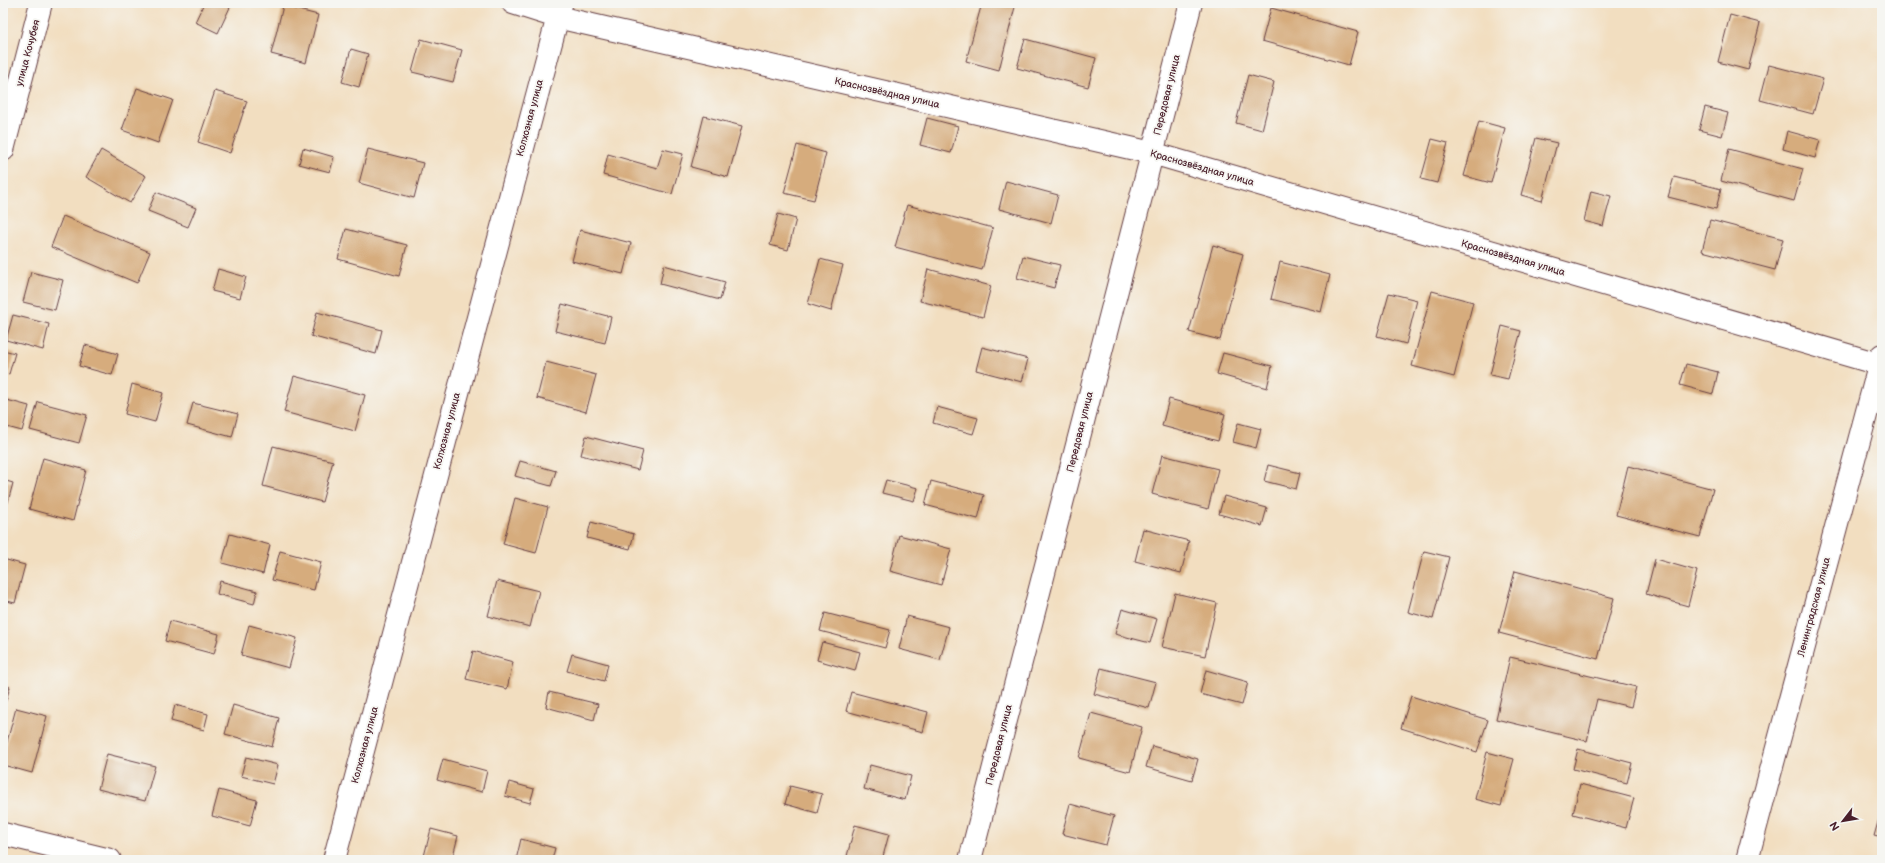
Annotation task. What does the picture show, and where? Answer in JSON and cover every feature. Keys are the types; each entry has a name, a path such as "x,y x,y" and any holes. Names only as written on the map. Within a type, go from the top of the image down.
{"street":[{"name":"улица Кочубея","path":"3,150 41,3"},
{"name":"Краснозвёздная улица","path":"513,3 559,10 1152,153 1881,361"},
{"name":"Передовая улица","path":"970,860 1191,3"},
{"name":"Колхозная улица","path":"334,860 559,10"},
{"name":"Ленинградская улица","path":"1747,860 1881,361"},
{"path":"3,834 110,860"}],"building":[{"path":"204,3 232,3 218,33 195,22"},
{"path":"982,3 1016,3 999,70 966,61"},
{"path":"283,6 318,15 306,63 271,54"},
{"path":"1271,8 1358,32 1349,65 1262,41"},
{"path":"1730,15 1760,23 1748,70 1718,62"},
{"path":"421,39 462,50 453,82 412,72"},
{"path":"1025,39 1096,58 1088,87 1017,68"},
{"path":"351,49 368,54 359,87 342,82"},
{"path":"1769,65 1823,79 1813,114 1760,100"},
{"path":"1248,75 1274,82 1262,130 1236,123"},
{"path":"137,88 173,100 158,143 122,130"},
{"path":"215,91 247,101 230,153 198,142"},
{"path":"1705,107 1728,113 1722,136 1699,130"},
{"path":"704,116 742,126 728,177 691,167"},
{"path":"927,118 958,126 951,153 920,145"},
{"path":"1479,121 1505,128 1491,183 1464,176"},
{"path":"1787,131 1820,140 1815,158 1783,149"},
{"path":"1536,138 1557,143 1542,201 1521,195"},
{"path":"1432,139 1448,143 1437,183 1421,179"},
{"path":"797,145 826,153 814,200 784,193"},
{"path":"303,148 334,157 330,172 299,164"},
{"path":"368,149 423,163 414,198 359,183"},
{"path":"663,149 683,154 672,194 603,175 608,154 657,168"},
{"path":"1729,149 1803,169 1794,201 1721,181"},
{"path":"101,150 146,176 130,203 86,177"},
{"path":"1674,177 1721,189 1716,209 1668,197"},
{"path":"1006,181 1058,195 1051,223 999,209"},
{"path":"1591,191 1611,196 1603,226 1584,221"},
{"path":"156,192 196,208 188,227 148,211"},
{"path":"907,205 993,228 982,270 895,247"},
{"path":"778,214 796,219 788,250 770,245"},
{"path":"63,216 150,252 137,283 51,247"},
{"path":"1710,220 1783,239 1775,270 1702,251"},
{"path":"346,229 407,245 399,276 338,259"},
{"path":"580,230 631,243 623,274 572,261"},
{"path":"1213,245 1243,254 1220,340 1189,332"},
{"path":"1023,256 1060,265 1054,288 1017,278"},
{"path":"820,259 843,265 831,311 808,304"},
{"path":"1280,262 1330,275 1321,312 1271,299"},
{"path":"664,265 725,282 720,300 660,284"},
{"path":"218,269 246,277 240,298 212,291"},
{"path":"928,269 991,286 983,317 920,301"},
{"path":"31,272 63,280 55,310 23,302"},
{"path":"1432,291 1473,302 1454,377 1412,366"},
{"path":"1389,293 1417,300 1406,344 1377,336"},
{"path":"562,304 611,317 605,343 555,331"},
{"path":"317,312 382,330 376,354 311,336"},
{"path":"13,315 49,324 43,350 6,340"},
{"path":"1502,326 1521,331 1508,379 1490,375"},
{"path":"85,345 118,354 112,375 79,366"},
{"path":"982,347 1028,359 1022,382 976,370"},
{"path":"3,350 15,353 9,374 3,372"},
{"path":"1223,353 1272,366 1267,388 1217,374"},
{"path":"546,362 596,375 586,412 537,398"},
{"path":"1686,364 1718,372 1713,394 1680,385"},
{"path":"294,376 365,395 355,431 284,412"},
{"path":"132,384 163,393 155,422 125,414"},
{"path":"3,399 29,406 22,431 3,426"},
{"path":"1169,399 1225,414 1218,441 1162,426"},
{"path":"38,402 87,415 79,443 30,430"},
{"path":"193,403 238,414 232,437 187,425"},
{"path":"937,407 978,418 973,434 933,423"},
{"path":"1238,423 1261,429 1256,448 1233,442"},
{"path":"586,436 643,451 638,470 581,455"},
{"path":"273,446 333,461 322,502 263,486"},
{"path":"1162,455 1218,469 1208,509 1152,494"},
{"path":"43,458 86,470 73,521 29,509"},
{"path":"520,461 556,471 551,486 515,476"},
{"path":"1268,465 1300,473 1296,489 1264,481"},
{"path":"1628,466 1713,489 1700,537 1616,515"},
{"path":"3,480 13,483 6,509 3,508"},
{"path":"886,480 918,488 914,501 882,493"},
{"path":"931,481 984,495 978,519 925,505"},
{"path":"1224,496 1267,508 1262,526 1219,514"},
{"path":"515,498 548,507 536,553 503,544"},
{"path":"591,522 634,534 630,549 587,538"},
{"path":"1143,529 1189,541 1181,573 1135,561"},
{"path":"230,534 270,545 263,574 222,563"},
{"path":"899,535 951,549 941,585 890,571"},
{"path":"280,551 321,562 314,590 272,580"},
{"path":"1424,551 1449,557 1433,619 1408,612"},
{"path":"3,559 25,565 15,603 3,600"},
{"path":"1655,559 1697,571 1688,606 1646,594"},
{"path":"1515,571 1614,598 1598,659 1499,633"},
{"path":"220,581 257,591 254,604 217,594"},
{"path":"497,581 539,591 530,627 488,616"},
{"path":"1175,593 1217,603 1205,656 1162,647"},
{"path":"1122,609 1157,619 1150,643 1115,634"},
{"path":"825,613 890,630 885,648 820,631"},
{"path":"907,616 949,627 940,660 899,649"},
{"path":"170,621 219,634 214,654 165,641"},
{"path":"249,625 297,638 289,668 241,655"},
{"path":"822,642 860,652 855,671 817,660"},
{"path":"473,651 513,662 507,689 466,679"},
{"path":"572,654 608,664 604,681 567,671"},
{"path":"1510,657 1636,687 1631,707 1597,699 1587,741 1496,719"},
{"path":"1101,668 1156,682 1149,708 1094,694"},
{"path":"1206,670 1248,682 1242,705 1200,694"},
{"path":"3,685 10,687 3,710"},
{"path":"549,692 598,704 594,720 546,707"},
{"path":"851,692 928,712 923,732 846,711"},
{"path":"1411,696 1488,720 1477,752 1401,728"},
{"path":"175,705 208,714 204,730 171,721"},
{"path":"233,705 279,718 272,747 225,734"},
{"path":"16,708 47,716 32,773 3,765 3,757"},
{"path":"1091,713 1142,727 1130,772 1079,758"},
{"path":"1152,746 1198,759 1192,780 1146,767"},
{"path":"1578,749 1632,763 1627,783 1573,769"},
{"path":"1487,752 1514,759 1501,806 1475,799"},
{"path":"107,754 155,766 145,801 98,789"},
{"path":"246,757 278,765 273,784 241,776"},
{"path":"443,759 487,771 482,792 437,780"},
{"path":"870,765 911,776 905,800 864,789"},
{"path":"509,782 534,789 530,803 505,796"},
{"path":"1580,784 1634,798 1626,828 1573,814"},
{"path":"790,786 822,794 817,813 785,804"},
{"path":"219,790 257,800 250,826 212,816"},
{"path":"1070,804 1114,816 1106,845 1062,834"},
{"path":"1882,808 1882,838 1874,836"},
{"path":"855,825 889,834 882,860 846,860"},
{"path":"431,829 458,836 452,860 423,860"},
{"path":"521,839 555,848 552,860 516,860"}]}
